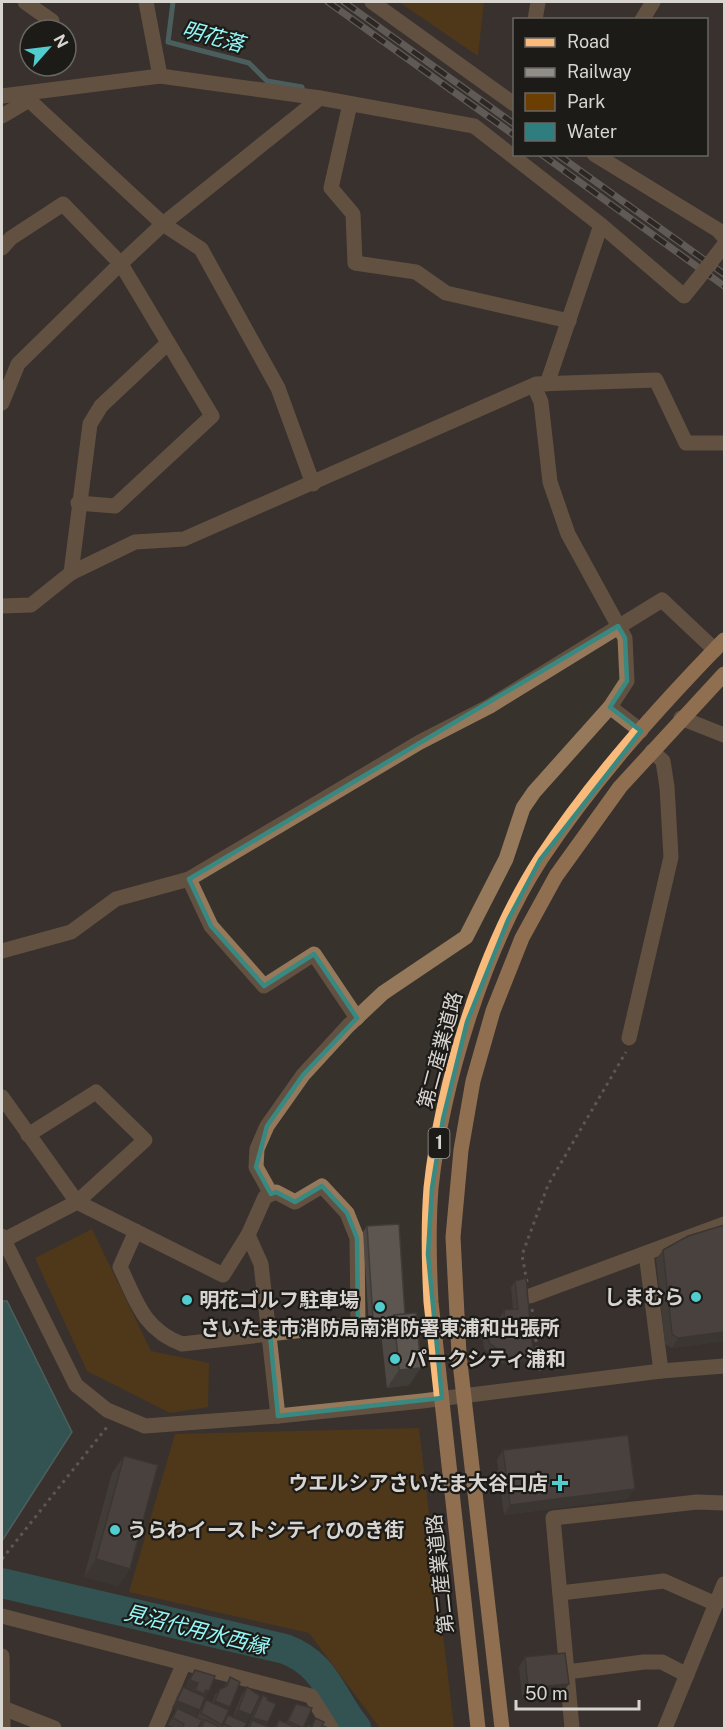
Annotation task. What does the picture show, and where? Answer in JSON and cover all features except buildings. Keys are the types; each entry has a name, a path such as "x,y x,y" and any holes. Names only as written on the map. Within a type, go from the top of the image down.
{"main road":[{"name":"第二産業道路","path":"478,1728 430,1290 428,1254 432,1188 443,1119 467,1022 489,962 540,860 604,774 641,730 720,645"},
{"name":"第二産業道路","path":"502,1728 459,1354 453,1237 461,1150 472,1081 493,1011 522,938 556,876 590,826 652,751 724,674"}],"street":[{"path":"25,2 48,18"},
{"path":"146,2 160,76"},
{"path":"372,2 513,103"},
{"path":"536,18 538,2"},
{"path":"643,18 653,2"},
{"path":"2,96 31,97 160,76 318,98 474,126 601,225 684,296 724,245"},
{"path":"2,116 31,97"},
{"path":"31,97 163,224 201,249 278,388 313,484"},
{"path":"2,404 18,364 120,264 163,224 318,98"},
{"path":"350,104 331,188 353,214 355,263 416,272 446,293 569,321"},
{"path":"609,159 718,230 724,237"},
{"path":"2,248 11,238 63,204 120,264 212,416 115,506 78,503"},
{"path":"271,1194 256,1167 257,1149 267,1126 303,1076 383,993 466,937 506,859 523,808 534,792 610,707 627,681 625,638 568,534 550,482 540,385 569,321 601,225"},
{"path":"71,573 78,503 90,424 100,406 168,343"},
{"path":"2,606 31,604 71,573 135,542 184,539 540,385 656,380 686,443 724,443"},
{"path":"2,951 71,932 116,899 189,879 420,742 490,706 662,600 720,645"},
{"path":"610,707 641,730"},
{"path":"681,718 724,735"},
{"path":"629,1038 672,857 663,761 652,751"},
{"path":"189,879 211,926 264,986 314,954 357,1018"},
{"path":"28,1135 96,1092 145,1140 77,1202 3,1238 76,1385 107,1410 145,1426 278,1416 661,1371 724,1366"},
{"path":"2,1097 77,1202 136,1231 223,1275 248,1235 265,1197 276,1192 295,1202 322,1186 347,1213 357,1238 358,1324 182,1344 162,1336 143,1314 120,1267 136,1231"},
{"path":"530,1296 724,1224"},
{"path":"248,1235 261,1264 278,1416"},
{"path":"646,1252 661,1371"},
{"path":"572,1728 553,1518 697,1502 724,1503"},
{"path":"560,1593 664,1581 716,1604"},
{"path":"665,1728 724,1584"},
{"path":"2,1616 183,1665 311,1696 331,1728"},
{"path":"2,1656 3,1728"},
{"path":"567,1672 644,1662 662,1662 687,1675"},
{"path":"156,1728 183,1665"},
{"path":"3,1708 54,1728"}],"path":[{"path":"542,1386 530,1296 522,1256 548,1185 625,1054 629,1038"},
{"path":"2,1559 117,1414"}],"highlighted area":[{"path":"618,626 625,638 627,681 610,707 641,731 540,860 508,920 467,1022 443,1119 432,1188 428,1254 442,1398 278,1416 270,1335 358,1324 357,1238 347,1213 322,1186 295,1202 276,1192 271,1194 256,1167 267,1126 303,1075 357,1018 314,954 264,986 211,926 189,879"}],"green space":[{"path":"399,2 484,2 478,56"},
{"path":"92,1229 151,1351 209,1363 208,1407 170,1413 87,1371 35,1258"},
{"path":"419,1428 454,1728 380,1728 309,1633 129,1592 175,1434"}],"water":[{"path":"2,1301 7,1301 72,1432 2,1541"}],"waterway":[{"name":"明花落","path":"173,2 168,42 249,63 267,81 302,87 303,94"},
{"name":"見沼代用水西縁","path":"2,1583 285,1649 299,1656 319,1673 356,1728"}],"railway":[{"path":"328,2 513,134"},
{"path":"344,2 513,123"},
{"path":"544,156 724,286"},
{"path":"560,156 724,274"}],"place":[{"name":"しまむら","path":"696,1297"},
{"name":"明花ゴルフ駐車場","path":"187,1300"},
{"name":"さいたま市消防局南消防署東浦和出張所","path":"380,1307"},
{"name":"パークシティ浦和","path":"395,1359"},
{"name":"ウエルシアさいたま大谷口店","path":"560,1483"},
{"name":"うらわイーストシティひのき街","path":"115,1530"}]}
